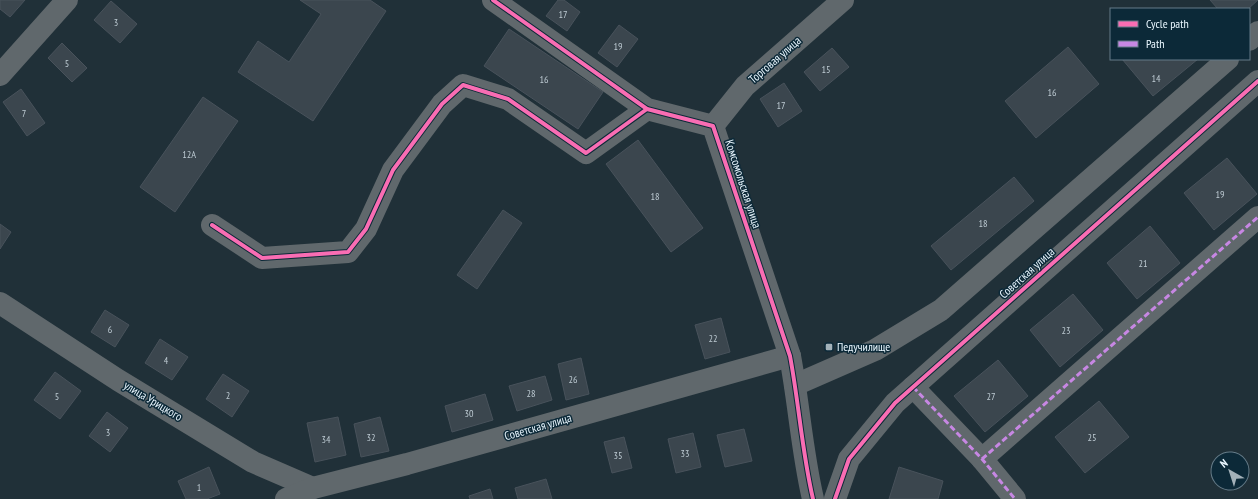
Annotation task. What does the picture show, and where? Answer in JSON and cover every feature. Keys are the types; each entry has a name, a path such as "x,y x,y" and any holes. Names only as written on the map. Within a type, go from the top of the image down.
{"street":[{"path":"4,63 67,0"},
{"path":"493,0 647,109 713,126"},
{"name":"Торговая улица","path":"713,126 745,86 843,0"},
{"path":"1250,39 1258,32"},
{"path":"795,385 875,350 941,310 1227,60"},
{"name":"Советская улица","path":"835,499 850,459 895,403 1258,81"},
{"path":"212,225 262,258 348,252 366,229 394,170 442,104 463,85 508,100 586,153 647,109"},
{"name":"Комсомольская улица","path":"713,126 790,356 806,470 813,499"},
{"path":"982,459 1258,217"},
{"name":"улица Урицкого","path":"0,303 118,380 253,462 313,488"},
{"name":"Советская улица","path":"286,499 313,488 414,462 790,356"},
{"path":"913,387 982,459 1015,499"}],"building":[{"path":"0,0 25,0 10,17 0,9"},
{"path":"300,0 370,0 386,11 313,121 238,72 258,41 289,62 321,14"},
{"path":"558,0 564,0 580,12 567,31 546,16"},
{"path":"1210,0 1258,0 1249,8 1217,8"},
{"path":"111,1 137,24 120,43 94,20"},
{"path":"619,25 638,39 617,67 598,53"},
{"path":"509,29 603,92 578,129 484,66"},
{"path":"62,43 87,68 72,82 48,58"},
{"path":"1068,47 1099,84 1036,138 1005,101"},
{"path":"832,48 849,67 820,91 804,72"},
{"path":"1123,60 1197,60 1153,96"},
{"path":"784,83 802,111 778,127 760,99"},
{"path":"21,89 45,123 27,136 3,102"},
{"path":"203,97 238,121 175,212 140,187"},
{"path":"638,140 703,228 671,252 606,164"},
{"path":"1227,158 1257,194 1214,230 1184,193"},
{"path":"1014,177 1034,201 951,270 931,246"},
{"path":"503,210 522,223 477,289 457,275"},
{"path":"0,224 11,232 0,249"},
{"path":"1150,226 1180,263 1137,299 1107,263"},
{"path":"1073,294 1103,330 1060,367 1030,330"},
{"path":"105,310 129,325 115,347 91,332"},
{"path":"721,318 730,352 705,359 695,325"},
{"path":"160,339 188,357 172,380 145,363"},
{"path":"581,358 589,394 566,400 558,364"},
{"path":"998,360 1028,396 985,432 954,396"},
{"path":"55,372 81,391 60,419 34,400"},
{"path":"223,374 249,391 232,417 206,399"},
{"path":"545,376 552,400 517,411 509,386"},
{"path":"485,394 493,420 452,432 445,406"},
{"path":"1099,401 1129,437 1085,473 1055,437"},
{"path":"107,412 128,428 110,452 89,436"},
{"path":"338,417 346,455 315,462 307,423"},
{"path":"380,417 389,451 361,457 354,424"},
{"path":"744,429 752,461 725,467 717,435"},
{"path":"693,433 701,467 676,473 668,439"},
{"path":"624,437 632,468 612,473 604,442"},
{"path":"209,467 220,494 207,499 186,499 178,481"},
{"path":"899,467 943,481 938,499 889,499"},
{"path":"546,479 552,499 518,499 515,488"},
{"path":"490,489 493,499 470,499 469,496"}],"marked path":[{"path":"982,459 1258,217"},
{"path":"913,387 982,459 1015,499"}],"cycle path":[{"path":"493,0 647,109 713,126 790,356 806,464 813,499"},
{"path":"835,499 849,459 895,403 1258,81"},
{"path":"212,225 262,258 348,252 366,229 393,170 442,104 463,85 508,99 586,153 647,109"}],"place":[{"name":"Педучилище","path":"829,347"}]}
